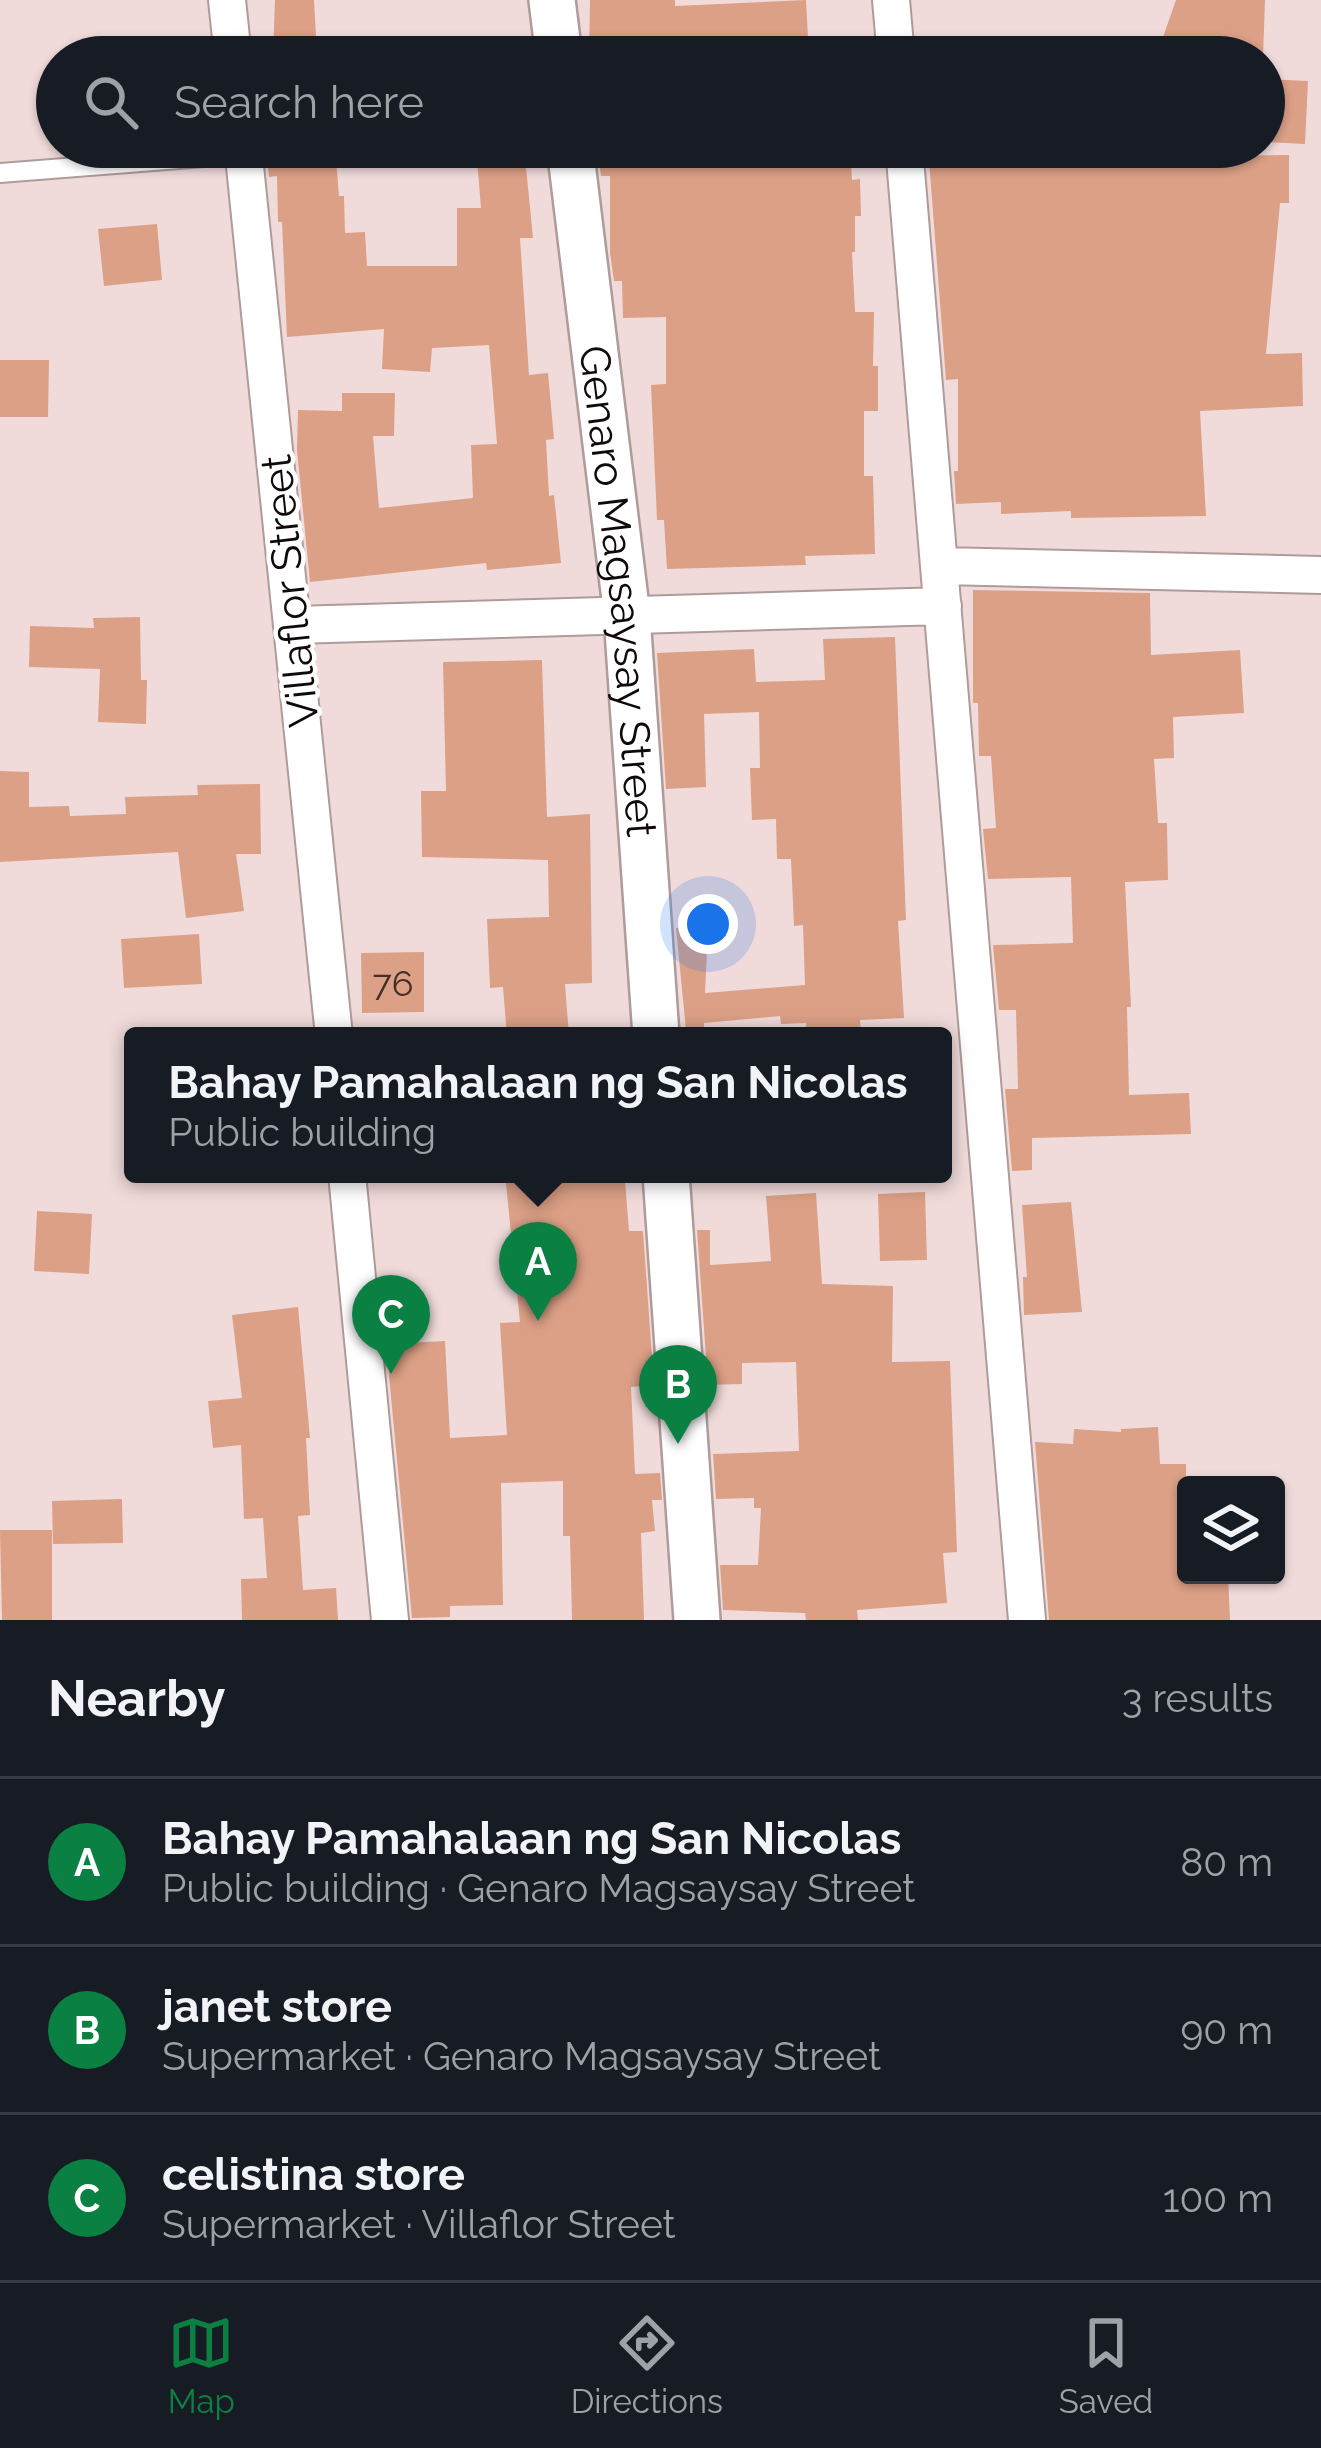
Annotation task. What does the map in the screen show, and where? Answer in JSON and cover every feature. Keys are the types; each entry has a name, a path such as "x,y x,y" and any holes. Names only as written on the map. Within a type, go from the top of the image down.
{"street":[{"path":"227,0 231,36"},
{"path":"552,0 556,36"},
{"path":"891,0 894,36"},
{"name":"Villaflor Street","path":"245,168 333,1027"},
{"name":"Genaro Magsaysay Street","path":"573,168 627,616 655,1027"},
{"path":"906,168 1027,1620"},
{"path":"942,566 1321,575"},
{"path":"294,625 943,606"},
{"path":"348,1183 391,1620"},
{"path":"667,1183 697,1620"}],"lane":[{"path":"0,172 44,168"}],"building":[{"path":"275,0 314,0 316,36 274,36"},
{"path":"590,0 675,0 675,6 806,0 808,36 589,36"},
{"path":"1176,0 1265,0 1264,36 1163,36"},
{"path":"1285,80 1308,81 1305,144 1285,143"},
{"path":"1285,155 1289,155 1289,203 1280,203 1266,354 1302,353 1303,406 1200,411 1206,516 1071,518 1071,511 1001,514 1001,502 956,504 958,379 946,380 930,168 1285,168"},
{"path":"268,168 337,168 339,196 344,196 345,233 365,232 367,266 457,266 457,208 481,208 478,168 526,168 533,238 520,238 529,375 548,373 554,439 546,440 549,496 554,495 561,563 487,570 486,563 310,582 297,450 298,410 342,411 342,393 395,393 394,436 373,436 379,508 473,498 471,445 497,444 489,345 432,348 430,372 382,369 384,329 287,337 277,176 269,177"},
{"path":"600,168 851,168 852,180 860,179 861,216 855,216 852,252 855,312 874,312 878,411 864,411 864,476 873,476 875,554 805,556 806,565 667,569 664,520 657,520 651,385 666,384 666,317 623,318 622,281 614,281 610,253 610,176 601,176"},
{"path":"157,224 162,280 104,286 98,229"},
{"path":"0,360 49,360 48,417 0,417"},
{"path":"973,590 1150,593 1151,655 1240,650 1244,713 1173,717 1174,758 1154,759 1158,823 1167,823 1168,880 1125,882 1131,1007 1127,1007 1129,1095 1189,1093 1191,1134 1032,1138 1032,1170 1012,1171 1005,1089 1018,1089 1016,1010 999,1010 993,945 1073,943 1071,877 988,879 983,829 996,828 991,756 979,756 978,703 973,703"},
{"path":"140,617 146,724 98,722 100,669 29,667 30,626 94,628 93,618"},
{"path":"895,637 906,920 898,921 904,1018 860,1020 860,1027 781,1024 780,1016 686,1027 676,928 708,930 705,993 805,985 803,925 794,926 791,859 777,859 776,819 752,820 750,768 760,768 759,712 704,714 706,787 666,789 657,653 754,649 756,682 825,680 823,639"},
{"path":"542,660 547,817 590,814 592,983 565,984 568,1027 506,1027 503,987 490,988 487,919 549,917 548,860 422,857 421,791 446,791 443,662"},
{"path":"0,771 29,772 29,807 69,806 70,816 126,814 125,797 198,795 197,785 260,784 261,854 236,854 244,911 186,918 178,852 0,862"},
{"path":"199,934 202,984 124,988 121,939"},
{"path":"424,952 424,1012 362,1013 361,953"},
{"path":"506,1183 625,1183 629,1231 643,1231 654,1385 631,1387 635,1474 660,1473 662,1500 652,1500 655,1531 641,1533 644,1620 572,1620 563,1481 501,1483 503,1605 450,1606 450,1617 412,1618 386,1344 445,1341 450,1438 507,1435 500,1323 520,1322"},
{"path":"925,1192 927,1260 880,1261 878,1194"},
{"path":"816,1193 822,1284 893,1286 892,1362 950,1361 957,1552 943,1553 947,1603 857,1610 858,1620 806,1620 805,1613 723,1610 720,1565 758,1565 761,1508 754,1508 754,1498 716,1499 713,1454 799,1451 796,1362 742,1363 742,1384 708,1385 697,1230 710,1230 710,1265 771,1261 766,1196"},
{"path":"1071,1202 1082,1312 1024,1315 1023,1277 1027,1277 1022,1205"},
{"path":"37,1211 92,1214 89,1274 34,1271"},
{"path":"298,1307 310,1438 306,1438 310,1515 298,1516 303,1590 336,1588 338,1620 242,1620 241,1579 267,1578 263,1518 244,1519 241,1445 213,1448 208,1401 242,1398 232,1315"},
{"path":"1158,1427 1160,1464 1186,1464 1186,1476 1177,1476 1177,1584 1228,1584 1230,1620 1049,1620 1035,1442 1073,1444 1074,1429"},
{"path":"122,1499 123,1543 53,1544 52,1501"},
{"path":"0,1530 52,1530 52,1620 2,1620"}],"place":[{"name":"Bahay Pamahalaan ng San Nicolas","path":"538,1321"},
{"name":"celistina store","path":"391,1374"},
{"name":"janet store","path":"678,1444"}]}
